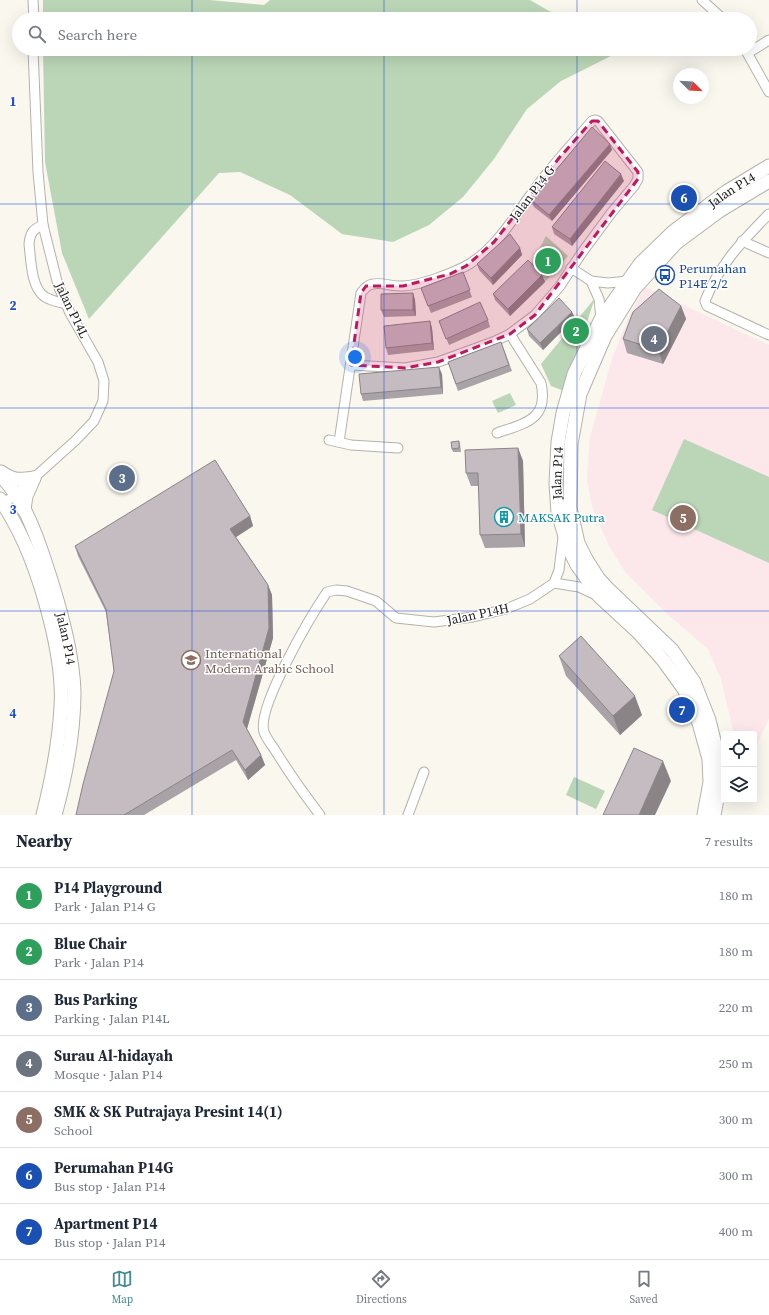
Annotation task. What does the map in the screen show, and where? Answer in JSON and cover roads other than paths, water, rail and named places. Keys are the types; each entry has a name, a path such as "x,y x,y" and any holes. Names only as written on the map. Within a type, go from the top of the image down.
{"main road":[{"name":"Jalan P14","path":"704,815 710,782 709,759 699,723 684,689 663,660 639,633 599,596 577,565 563,533 558,513 556,484 558,442 563,413 574,374 601,319 640,264 673,232 726,192 769,166"},
{"name":"Jalan P14","path":"714,815 720,783 718,757 709,720 694,682 672,650 598,578 578,543 570,508 571,444 580,394 605,336 635,288 676,243 719,211 769,181"},
{"path":"0,470 9,477 19,480 34,478"},
{"name":"Jalan P14","path":"0,474 16,494 42,552 60,611 69,649 74,692 71,734 66,774 55,815"},
{"path":"24,510 26,496 34,478"},
{"name":"Jalan P14","path":"2,501 16,524 31,556 42,585 56,644 60,676 61,705 58,744 43,815"}],"street":[{"path":"34,0 34,12"},
{"path":"702,0 715,12"},
{"path":"757,46 769,40"},
{"name":"Jalan P14L","path":"2,501 16,494 76,440 94,421 103,401 104,381 98,362 66,304 58,285 43,225 38,172 34,56"},
{"path":"750,56 769,92"},
{"name":"Jalan P14 G","path":"339,442 362,293 366,286 373,284 403,286 450,274 466,266 494,242 511,223 530,195 559,158 592,121 598,121 638,172 638,179 634,186 607,218 560,286 535,316 510,334 493,342 438,362 405,368 351,366"},
{"path":"769,214 742,241 722,268 705,301 707,306 769,335"},
{"path":"43,225 35,228 29,237 35,286 45,297 66,304"},
{"path":"742,241 769,253"},
{"path":"571,268 591,281 608,283 628,281"},
{"path":"591,281 599,299 601,319"},
{"path":"497,433 532,420 541,406 541,383 510,334"},
{"path":"329,440 351,445 398,448"},
{"path":"563,533 559,570 554,583 579,587 599,596"},
{"name":"Jalan P14H","path":"320,815 287,771 264,732 263,722 264,714 278,678 312,614 327,592 336,590 347,591 376,601 396,618 434,622 473,617 506,610 530,599 554,583"},
{"path":"408,815 424,772"}],"place":[{"name":"Perumahan P14G","path":"684,198"},
{"name":"P14 Playground","path":"548,261"},
{"name":"Perumahan P14E 2/2","path":"665,275"},
{"name":"Blue Chair","path":"576,331"},
{"name":"Surau Al-hidayah","path":"654,339"},
{"name":"Bus Parking","path":"122,478"},
{"name":"MAKSAK Putra","path":"504,517"},
{"name":"SMK & SK Putrajaya Presint 14(1)","path":"683,518"},
{"name":"International Modern Arabic School","path":"191,660"},
{"name":"Apartment P14","path":"682,710"}]}
